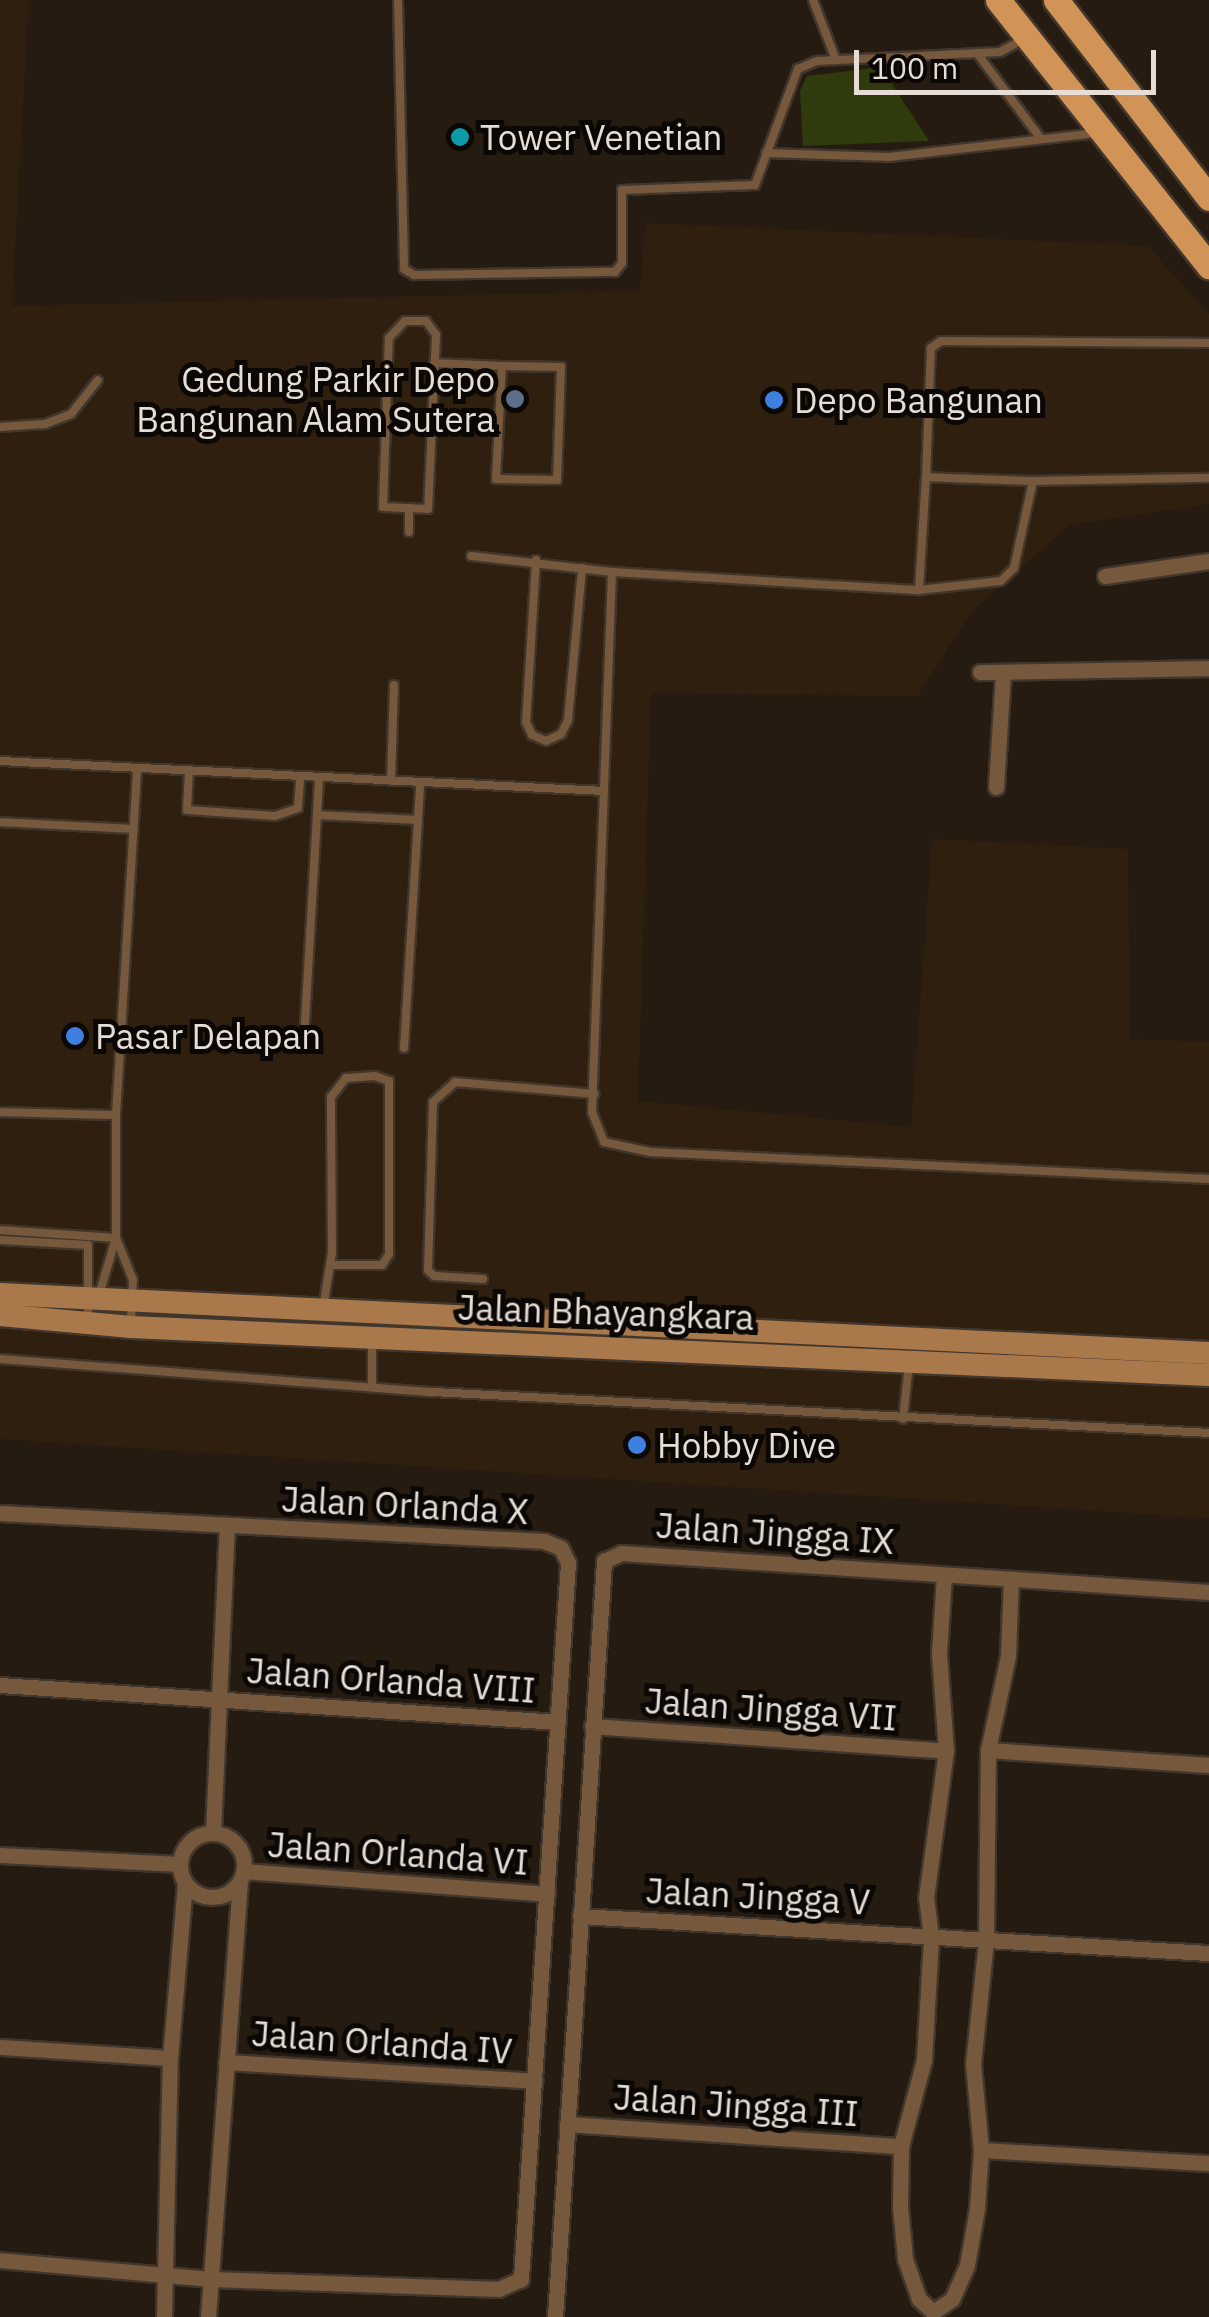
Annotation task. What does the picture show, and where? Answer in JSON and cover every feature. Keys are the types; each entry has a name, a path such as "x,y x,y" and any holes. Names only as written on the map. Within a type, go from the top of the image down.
{"main road":[{"path":"998,0 1209,266"},
{"path":"1056,0 1209,198"},
{"name":"Jalan Bhayangkara","path":"0,1294 94,1312 131,1327 1209,1375"},
{"name":"Jalan Bhayangkara","path":"0,1315 94,1312 133,1302 1209,1354"}],"street":[{"path":"1105,576 1209,560"},
{"path":"980,672 1209,668"},
{"path":"996,787 1003,672"},
{"name":"Jalan Orlanda X","path":"0,1514 544,1541 560,1548 568,1564 558,1722"},
{"path":"213,1832 228,1527"},
{"name":"Jalan Jingga IX","path":"592,1726 604,1561 620,1553 1209,1592"},
{"path":"944,1574 939,1653 946,1751 930,1847 931,1936 924,2060 901,2146 905,2259 919,2299 933,2314 952,2299 967,2265 981,2150 973,2064 986,1940 988,1750 1008,1656 1011,1579"},
{"name":"Jalan Orlanda VIII","path":"0,1685 558,1722"},
{"path":"0,2260 211,2279 507,2288 522,2280 558,1722"},
{"path":"555,2317 592,1726"},
{"name":"Jalan Jingga VII","path":"592,1726 946,1751"},
{"path":"988,1750 1209,1765"},
{"path":"164,2317 170,2058 186,1884 180,1864 194,1838 213,1832 234,1840 242,1876 208,2317"},
{"path":"0,1854 180,1864"},
{"path":"186,1884 212,1897 242,1876"},
{"name":"Jalan Orlanda VI","path":"242,1876 547,1894"},
{"name":"Jalan Jingga V","path":"580,1916 1209,1953"},
{"path":"0,2047 170,2058"},
{"name":"Jalan Orlanda IV","path":"226,2062 534,2081"},
{"name":"Jalan Jingga III","path":"567,2124 901,2146"},
{"path":"981,2150 1209,2163"}],"lane":[{"path":"398,0 404,269 414,275 615,272 622,262 622,190 755,186 798,69 836,60 1000,52 1027,37"},
{"path":"813,0 836,60"},
{"path":"977,53 1040,139"},
{"path":"766,153 889,157 1103,132"},
{"path":"405,321 433,326 434,363 428,508 409,508 383,507 389,338 395,327 405,321"},
{"path":"920,590 931,348 941,340 1209,343"},
{"path":"434,363 561,367 557,480 496,479 502,366"},
{"path":"0,427 45,424 71,414 98,380"},
{"path":"926,477 1033,481 1209,478"},
{"path":"470,556 536,560 612,572 920,590 1008,578 1033,481"},
{"path":"409,508 409,532"},
{"path":"536,560 526,722 532,735 546,741 560,734 568,720 582,568"},
{"path":"612,572 594,1094 597,1132 626,1150 1209,1179"},
{"path":"391,781 394,685"},
{"path":"0,762 604,791"},
{"path":"94,1312 100,1278 116,1238 116,1115 138,769"},
{"path":"189,771 187,810 275,816 295,812 300,776"},
{"path":"304,1040 319,778"},
{"path":"404,1048 420,783"},
{"path":"317,814 418,820"},
{"path":"0,822 134,828"},
{"path":"322,1312 330,1265 331,1097 346,1078 375,1076 388,1081 389,1254 382,1264 330,1265"},
{"path":"483,1279 434,1276 428,1270 433,1102 454,1082 594,1094"},
{"path":"0,1112 116,1115"},
{"path":"0,1230 116,1238"},
{"path":"116,1238 133,1280 131,1327"},
{"path":"0,1240 88,1245 94,1312"},
{"path":"372,1337 372,1386"},
{"path":"0,1359 903,1419 1209,1434"},
{"path":"903,1419 910,1360"}],"shaded area":[{"path":"0,0 29,0 12,306 640,291 645,223 1148,246 1209,314 1209,504 1069,525 973,610 917,696 651,693 638,1101 911,1127 932,839 1128,849 1130,1039 1209,1042 1209,1518 0,1439"}],"green space":[{"path":"881,67 929,141 803,146 800,91 807,76"}],"place":[{"name":"Tower Venetian","path":"460,137"},
{"name":"Gedung Parkir Depo Bangunan Alam Sutera","path":"515,399"},
{"name":"Depo Bangunan","path":"774,400"},
{"name":"Pasar Delapan","path":"75,1036"},
{"name":"Hobby Dive","path":"637,1445"}]}
